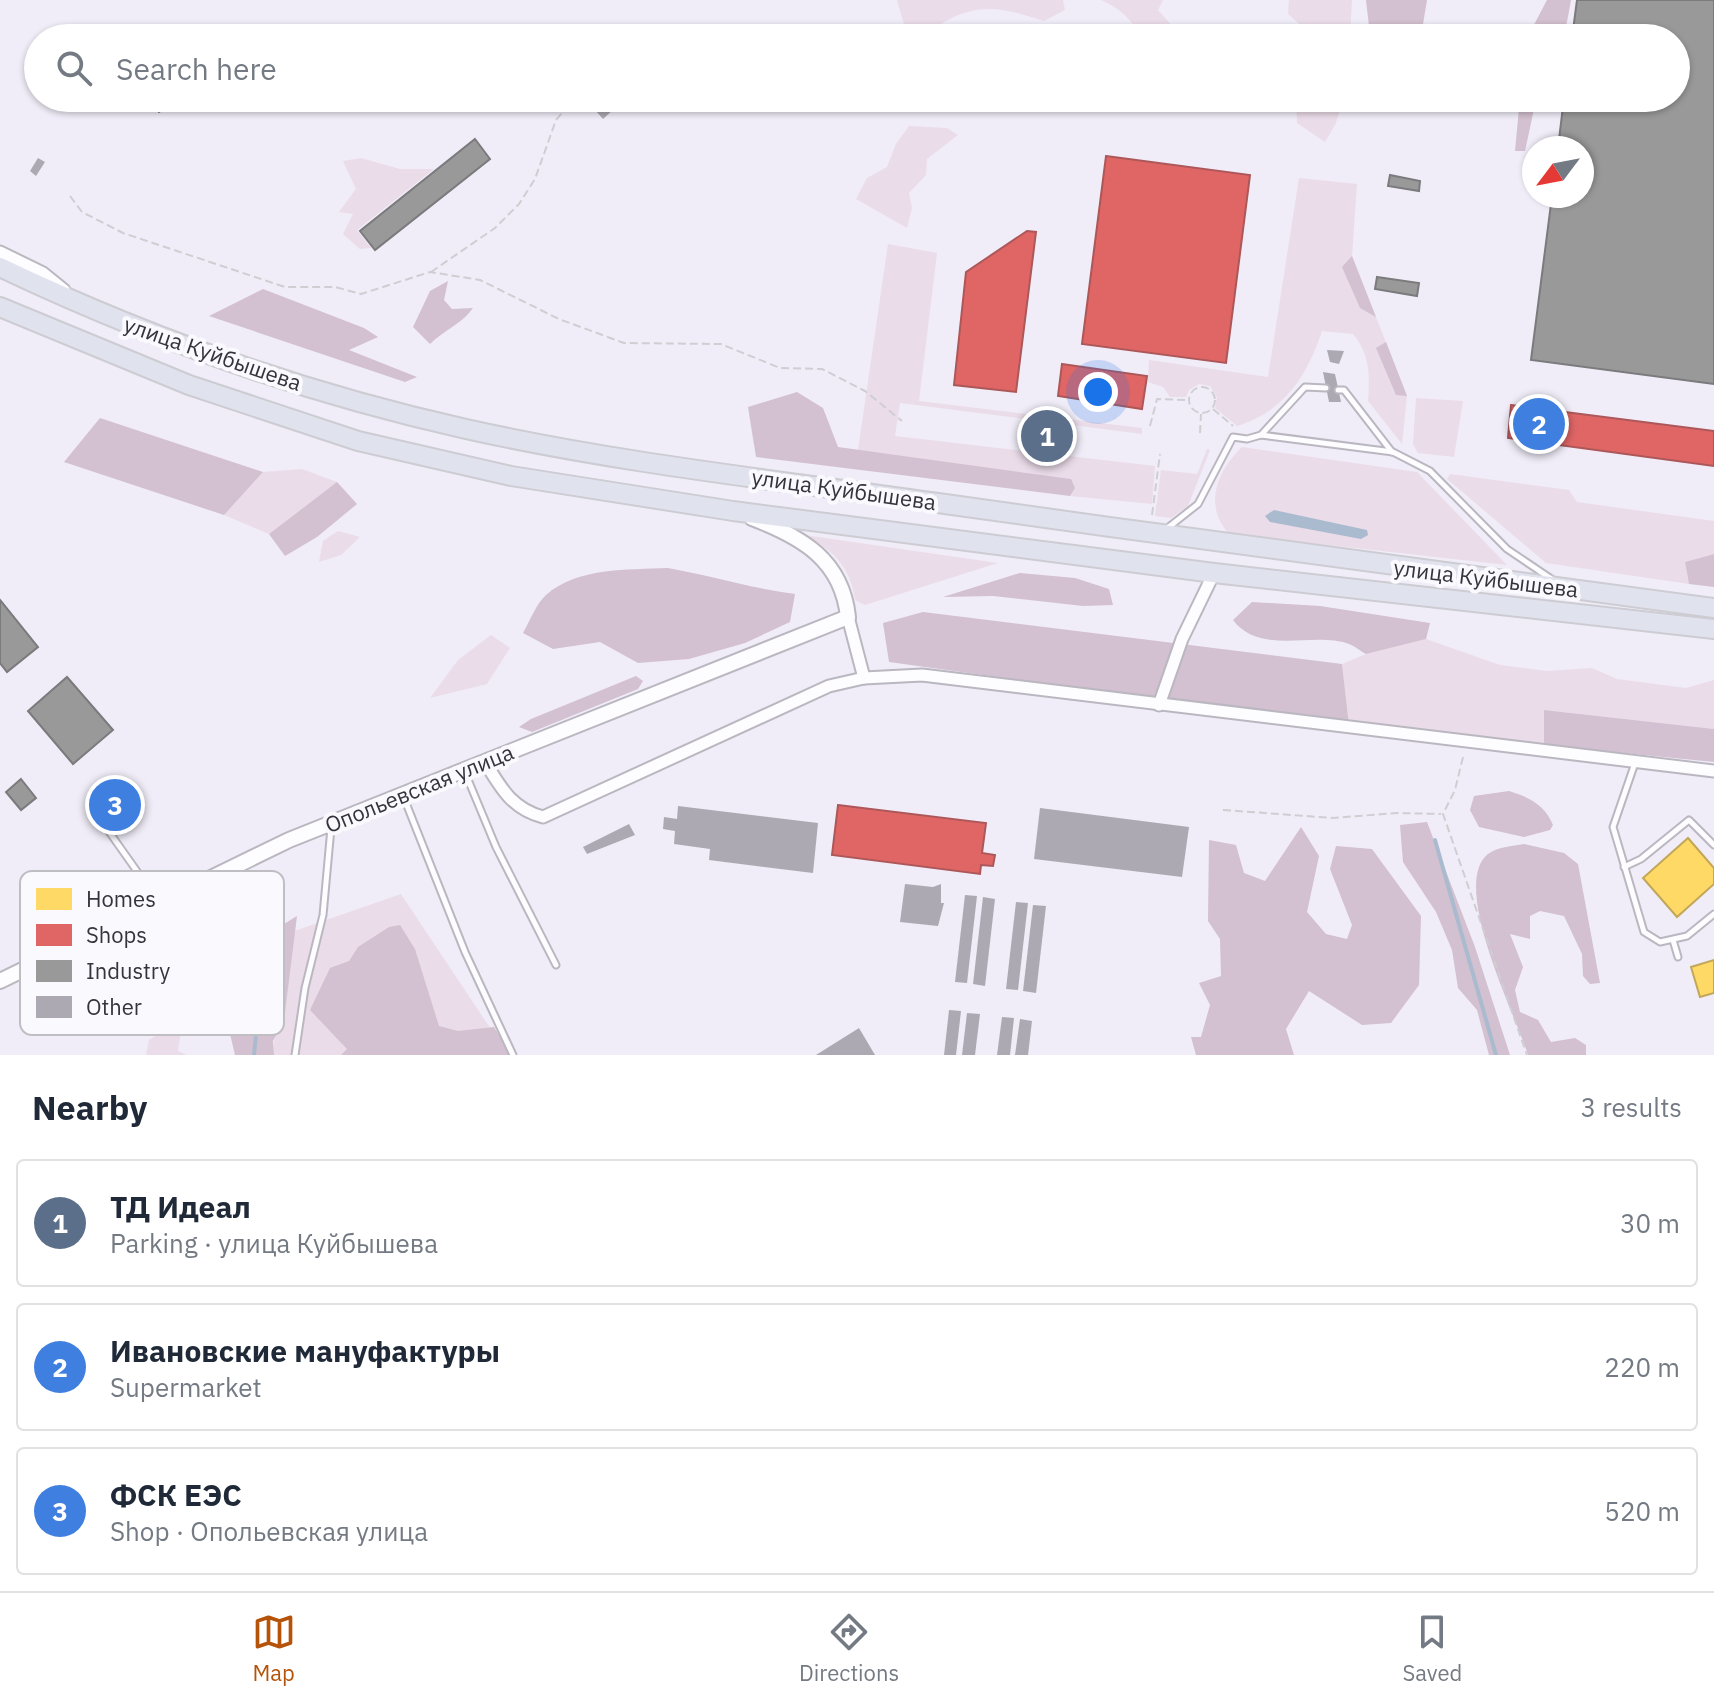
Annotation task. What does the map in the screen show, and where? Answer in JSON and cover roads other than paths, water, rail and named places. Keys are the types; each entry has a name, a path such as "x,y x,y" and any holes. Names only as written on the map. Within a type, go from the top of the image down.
{"highway":[{"name":"улица Куйбышева","path":"0,267 86,307 223,360 365,404 467,429 574,449 1153,526 1714,608"},
{"name":"улица Куйбышева","path":"0,307 189,385 358,441 511,476 733,511 1214,573 1714,629"}],"street":[{"path":"0,252 43,273 86,307"},
{"path":"733,511 769,524 822,556 836,573 846,596 848,617 864,678"},
{"path":"1159,705 1182,639 1214,573"},
{"name":"Опольевская улица","path":"226,871 402,794 848,617"},
{"path":"485,762 507,798 527,813 543,817 829,686 864,678 922,675 1714,771"},
{"name":"Опольевская улица","path":"0,981 20,971"}],"lane":[{"path":"1261,435 1305,387 1326,388"},
{"path":"1338,390 1344,390 1393,452"},
{"path":"1153,526 1179,522 1198,504 1233,437 1247,439 1261,435 1393,452 1430,471 1507,549 1563,588"},
{"path":"1635,762 1613,827 1644,932 1660,942 1673,940 1687,936 1714,914"},
{"path":"464,769 496,847 556,965"},
{"path":"402,794 465,952 513,1055"},
{"path":"1624,867 1641,859 1689,820 1714,845"},
{"path":"295,1055 305,988 323,915 331,823"},
{"path":"105,826 136,871"},
{"path":"1673,940 1678,957"}],"water":[{"path":"1274,510 1367,530 1368,535 1361,539 1270,522 1265,516"}],"waterway":[{"path":"1435,840 1496,1055"},
{"path":"254,1055 256,1035"}],"place":[{"name":"Ивановские мануфактуры","path":"1539,424"},
{"name":"ТД Идеал","path":"1047,436"},
{"name":"ФСК ЕЭС","path":"115,805"}]}
